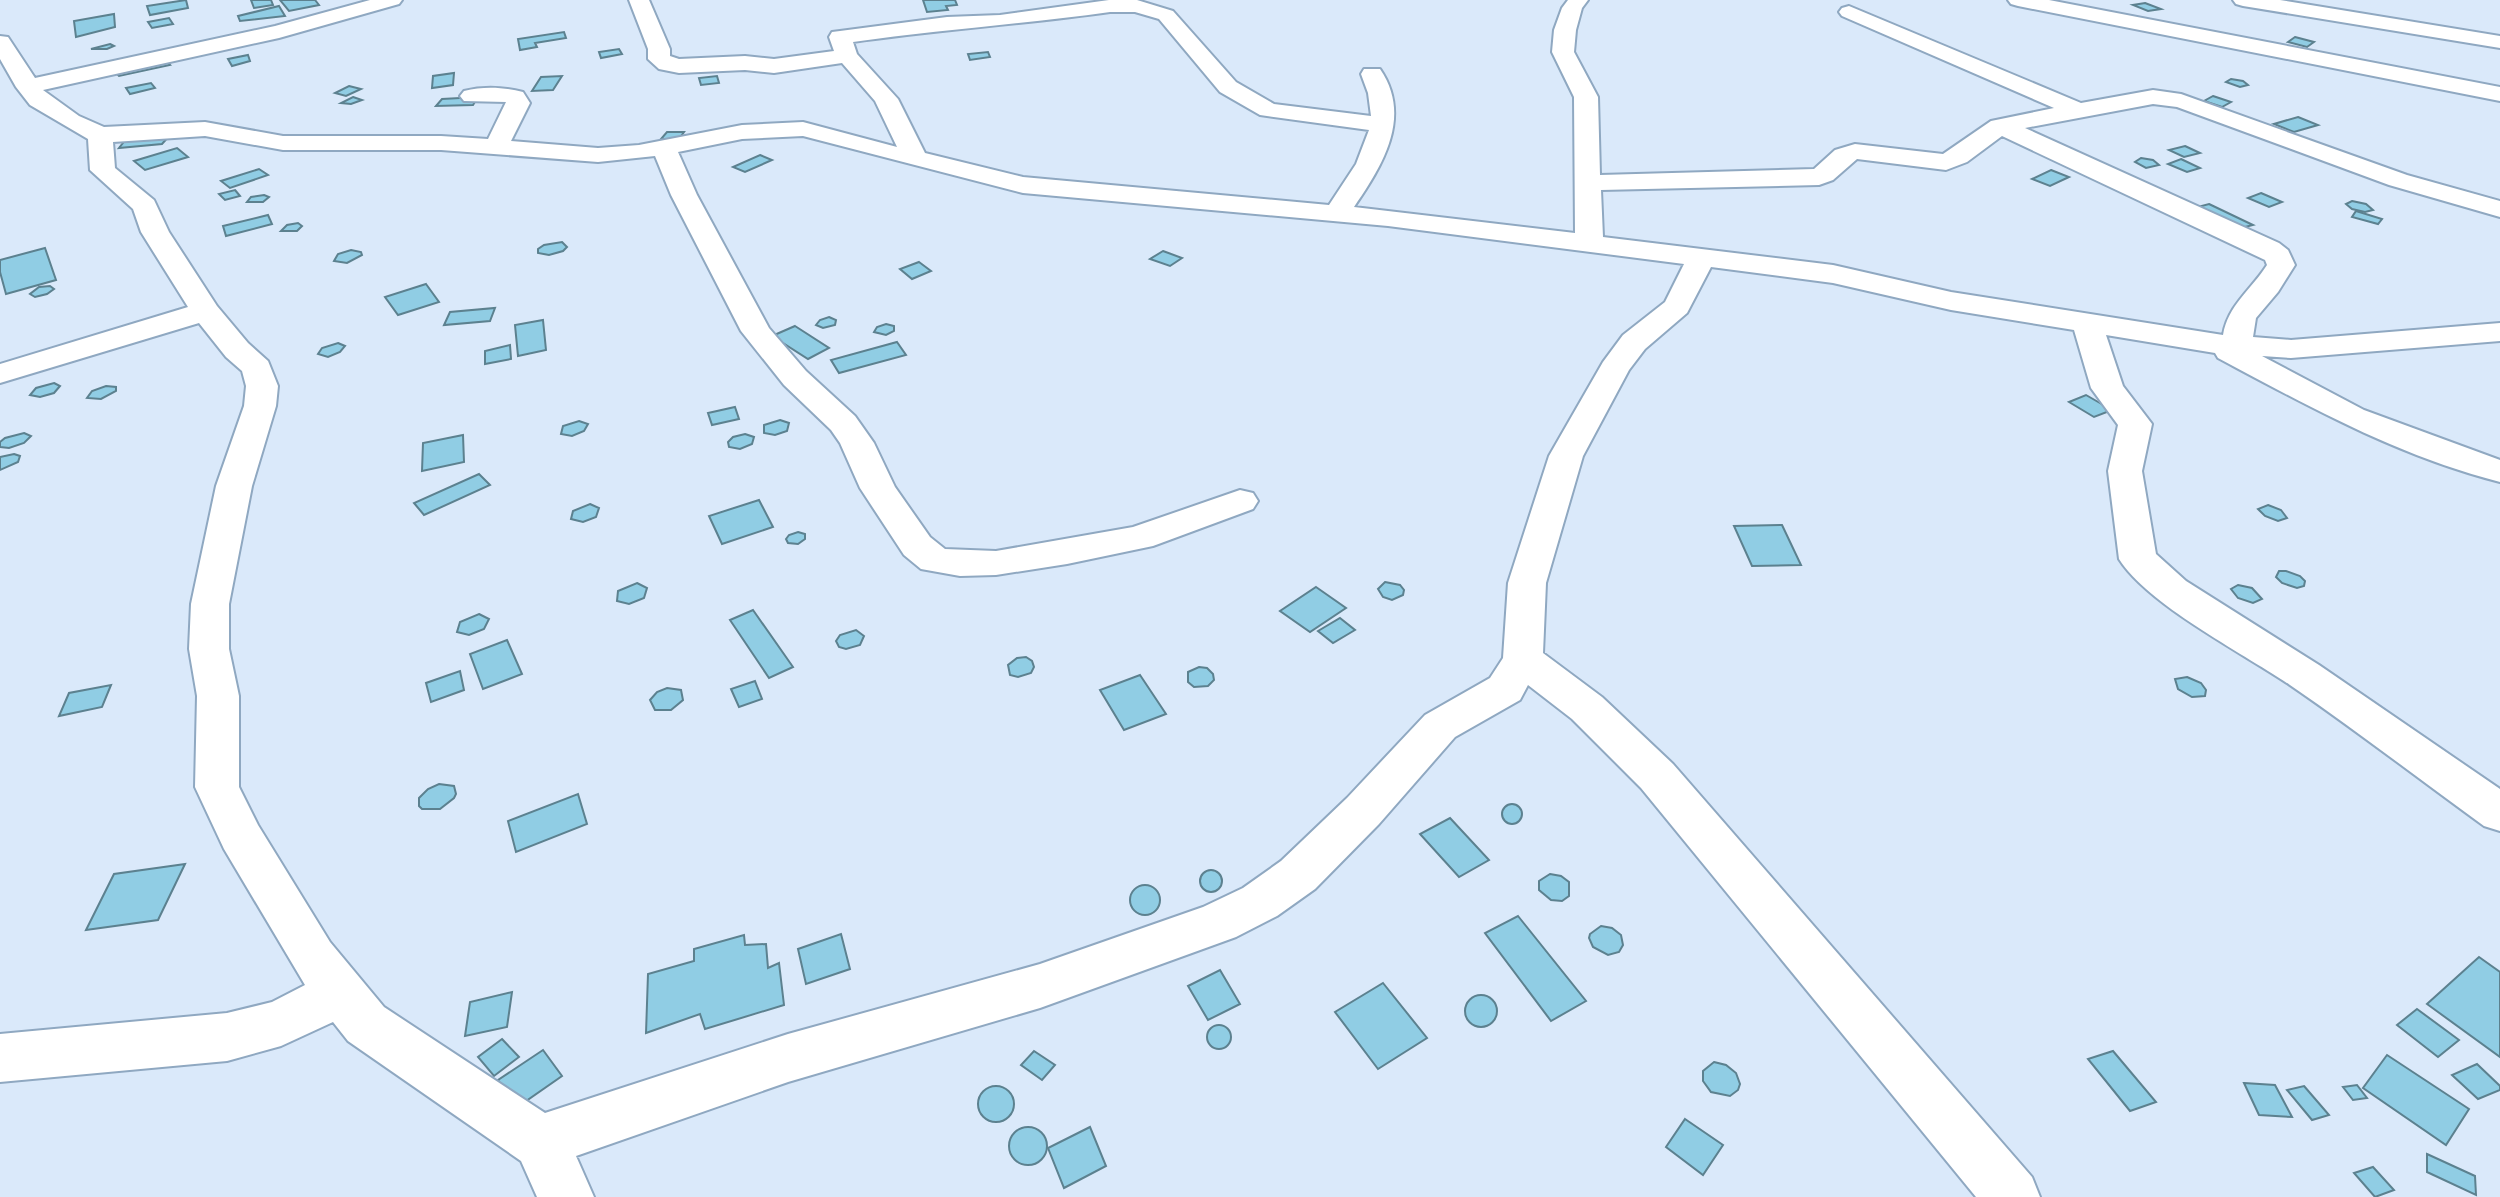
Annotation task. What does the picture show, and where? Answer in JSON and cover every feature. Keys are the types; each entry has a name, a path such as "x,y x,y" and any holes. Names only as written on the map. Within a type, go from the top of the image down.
{"street":[{"path":"26,97 392,0"},
{"path":"639,0 659,49 659,59 667,64 679,66 745,63 774,66 846,56"},
{"path":"1578,0 1565,30 1563,52 1586,97 1584,118 1589,183 1589,242"},
{"path":"2018,0 2500,94"},
{"path":"2243,0 2500,42"},
{"path":"914,157 886,99 846,56 841,37 947,23 1000,21 1110,6 1136,6 1166,15 1228,87 1268,110 1383,125"},
{"path":"1849,12 2078,110"},
{"path":"0,41 20,71 26,97 100,135 205,129 283,143 441,143 598,155 663,147 742,132 803,129 1023,185 1336,214 1589,242 1833,274 1951,301 2225,345 2291,349 2500,332"},
{"path":"1336,214 1364,173 1383,125 1382,93 1372,74"},
{"path":"472,96 503,94 515,97 518,103 505,123 504,135 495,149"},
{"path":"1589,183 1819,177 1824,176 1845,152 1856,151 1946,162 1958,157 2000,126 2153,97 2173,99 2204,108 2398,180 2500,209"},
{"path":"2000,126 2278,256 2281,265 2268,286 2241,317 2225,345"},
{"path":"100,135 103,170 145,206 155,232 205,311 237,350 257,368 262,386 260,406 234,486 210,604 209,649 218,696 217,787 240,836 313,957 366,1024 540,1142 566,1197"},
{"path":"663,147 684,195 755,331 795,378 843,423 857,443 878,488 917,546 934,560 960,564 996,563 1140,538 1240,501"},
{"path":"540,1142 788,1058 1040,986 1219,922 1250,907 1298,875 1363,811 1440,726 1505,689 1523,659 1527,583 1566,456 1614,369 1634,342 1677,307 1701,258"},
{"path":"0,374 205,311"},
{"path":"2087,324 2106,388 2135,424 2125,471 2138,559 2172,590 2305,675 2500,813"},
{"path":"2225,345 2352,417 2436,450 2500,471"},
{"path":"1523,659 1587,708 1657,776 2012,1197"},
{"path":"0,1058 227,1037 281,1023 341,992"}],"building":[{"path":"186,0 188,8 150,15 147,6"},
{"path":"251,0 271,0 273,5 254,8"},
{"path":"280,0 315,0 319,5 289,11"},
{"path":"923,0 955,0 957,5 946,6 948,10 927,12"},
{"path":"2145,3 2161,9 2148,11 2133,5"},
{"path":"279,6 285,16 240,21 238,16"},
{"path":"114,14 115,27 76,37 74,21"},
{"path":"169,18 173,24 152,28 148,22"},
{"path":"564,32 566,38 535,43 537,47 520,50 518,39"},
{"path":"2295,37 2314,42 2307,47 2288,42"},
{"path":"110,44 114,46 91,49"},
{"path":"619,49 622,54 601,58 599,52"},
{"path":"988,52 990,57 970,60 968,54"},
{"path":"248,55 250,61 232,66 228,59"},
{"path":"165,60 170,65 119,76 114,71"},
{"path":"454,73 453,85 432,88 433,76"},
{"path":"562,76 553,90 532,91 541,77"},
{"path":"717,76 719,83 701,85 699,78"},
{"path":"2231,79 2243,81 2248,85 2240,87 2226,82"},
{"path":"151,83 155,88 130,94 126,88"},
{"path":"349,86 361,89 346,96 335,93"},
{"path":"2213,96 2231,102 2222,107 2204,101"},
{"path":"353,97 362,100 351,104 341,103"},
{"path":"478,97 473,105 436,106 442,99"},
{"path":"2298,117 2318,125 2294,132 2274,124"},
{"path":"667,132 684,132 679,139 661,139"},
{"path":"170,135 162,144 119,148 127,138"},
{"path":"2185,146 2200,153 2184,157 2169,150"},
{"path":"177,148 188,157 145,170 134,161"},
{"path":"760,155 772,160 745,172 733,167"},
{"path":"2141,158 2153,160 2159,165 2146,168 2135,162"},
{"path":"2181,159 2200,168 2187,172 2168,164"},
{"path":"259,169 268,175 230,188 221,181"},
{"path":"2051,170 2069,177 2050,186 2032,179"},
{"path":"235,190 240,196 225,200 219,194"},
{"path":"2261,193 2282,202 2269,207 2248,198"},
{"path":"251,197 269,197 263,202 247,202"},
{"path":"2352,201 2366,204 2373,210 2365,212 2352,209 2346,204"},
{"path":"2209,204 2253,225 2233,230 2190,209"},
{"path":"2356,211 2382,219 2378,224 2352,217"},
{"path":"268,215 272,224 226,236 223,226"},
{"path":"298,223 302,226 297,231 281,231 287,225"},
{"path":"562,242 567,247 563,251 549,255 538,253 538,249 544,245"},
{"path":"45,248 56,280 6,294 0,260"},
{"path":"351,250 361,252 362,255 347,263 334,261 338,254"},
{"path":"1163,251 1182,258 1170,266 1150,259"},
{"path":"919,262 931,271 912,279 900,269"},
{"path":"426,284 439,302 398,315 385,297"},
{"path":"50,286 54,289 47,294 35,297 30,294 39,287"},
{"path":"495,308 490,321 444,325 450,312"},
{"path":"829,317 836,320 835,325 823,328 816,325 820,320"},
{"path":"543,320 546,350 518,356 515,325"},
{"path":"886,324 894,326 894,331 886,335 874,332 877,327"},
{"path":"795,326 829,348 808,359 772,336"},
{"path":"897,342 906,355 839,373 831,360"},
{"path":"338,343 345,346 340,352 328,357 318,354 322,348"},
{"path":"510,345 511,359 485,364 485,351"},
{"path":"54,383 60,386 54,393 40,397 30,395 36,388"},
{"path":"106,386 116,387 116,391 101,399 87,398 92,391"},
{"path":"2086,395 2112,410 2094,417 2069,402"},
{"path":"735,407 739,419 712,425 708,413"},
{"path":"780,420 789,423 787,431 775,435 764,433 764,425"},
{"path":"579,421 588,424 584,431 572,436 561,434 563,426"},
{"path":"24,433 31,436 24,443 9,448 0,447 0,442 5,438"},
{"path":"745,434 754,437 752,444 740,449 729,447 728,442 733,437"},
{"path":"463,435 464,462 422,471 423,443"},
{"path":"14,454 20,456 18,462 0,470 0,457"},
{"path":"479,474 490,485 424,515 414,503"},
{"path":"759,500 773,527 722,544 709,516"},
{"path":"590,504 599,508 596,517 583,522 571,519 573,511"},
{"path":"2268,505 2281,510 2287,518 2278,521 2265,516 2258,509"},
{"path":"1782,525 1801,565 1752,566 1734,526"},
{"path":"798,532 805,534 805,539 798,544 788,543 786,539 789,535"},
{"path":"2279,571 2300,576 2305,581 2304,586 2297,588 2282,583 2276,577"},
{"path":"1385,582 1400,585 1404,590 1403,595 1392,600 1383,597 1378,589"},
{"path":"637,583 647,588 644,598 629,604 617,601 618,591"},
{"path":"2238,585 2252,588 2262,599 2253,603 2238,598 2231,589"},
{"path":"1316,587 1346,608 1310,632 1280,611"},
{"path":"753,610 793,667 769,678 730,620"},
{"path":"479,614 489,619 484,629 469,635 457,632 460,622"},
{"path":"1340,618 1355,630 1333,643 1318,631"},
{"path":"856,630 864,636 860,645 846,649 839,647 836,641 840,635"},
{"path":"507,640 522,674 483,689 470,654"},
{"path":"1026,657 1032,661 1034,667 1031,673 1018,677 1010,675 1008,665 1017,658"},
{"path":"1199,667 1207,668 1213,674 1214,680 1208,686 1194,687 1188,682 1188,672"},
{"path":"460,671 464,690 431,702 426,683"},
{"path":"1140,675 1166,714 1124,730 1100,690"},
{"path":"2187,677 2201,683 2206,690 2205,696 2192,697 2178,689 2175,679"},
{"path":"755,681 762,699 739,707 731,689"},
{"path":"111,685 102,707 59,716 69,693"},
{"path":"667,688 681,690 683,700 671,710 655,710 650,700 657,692"},
{"path":"439,784 454,786 454,798 440,809 422,809 419,806 419,798 428,789"},
{"path":"578,794 587,824 516,852 508,821"},
{"path":"1512,804 1519,807 1522,814 1519,821 1512,824 1505,821 1502,814 1505,807"},
{"path":"1450,818 1489,860 1459,877 1420,834"},
{"path":"185,864 158,920 86,930 114,874"},
{"path":"1211,870 1219,873 1222,881 1219,889 1211,892 1203,889 1200,881 1203,873"},
{"path":"1550,874 1561,876 1569,882 1569,896 1562,901 1551,900 1539,890 1539,881"},
{"path":"1145,885 1156,889 1160,900 1156,911 1145,915 1134,911 1130,900 1134,889"},
{"path":"1518,916 1586,1001 1551,1021 1485,933"},
{"path":"1601,926 1612,928 1621,935 1623,945 1619,952 1608,955 1593,947 1590,934"},
{"path":"841,934 850,969 806,984 798,949"},
{"path":"744,935 745,945 766,944 768,968 779,963 784,1005 705,1029 700,1014 646,1033 648,974 694,961 694,949"},
{"path":"2479,957 2500,972 2500,1057 2427,1004"},
{"path":"1220,970 1240,1004 1208,1020 1188,986"},
{"path":"1383,983 1427,1038 1378,1069 1335,1012"},
{"path":"512,992 507,1027 465,1036 470,1002"},
{"path":"1481,995 1493,999 1497,1011 1493,1023 1481,1027 1469,1023 1465,1011 1469,999"},
{"path":"2417,1009 2459,1040 2438,1057 2397,1025"},
{"path":"1219,1025 1230,1032 1231,1037 1224,1048 1219,1049 1208,1042 1207,1037 1214,1026"},
{"path":"502,1039 519,1057 494,1076 478,1057"},
{"path":"543,1050 562,1076 516,1108 498,1080"},
{"path":"1034,1051 1055,1065 1042,1080 1021,1065"},
{"path":"2113,1051 2156,1102 2130,1111 2088,1059"},
{"path":"2387,1055 2469,1109 2446,1145 2363,1088"},
{"path":"1714,1062 1726,1065 1736,1073 1740,1084 1738,1090 1730,1096 1711,1092 1703,1081 1703,1071"},
{"path":"2477,1064 2500,1086 2500,1090 2478,1099 2452,1075"},
{"path":"2244,1083 2275,1085 2292,1117 2259,1115"},
{"path":"2357,1085 2367,1098 2353,1100 2343,1087"},
{"path":"996,1086 1009,1091 1014,1104 1009,1117 996,1122 983,1117 978,1104 983,1091"},
{"path":"2304,1086 2329,1115 2312,1120 2287,1090"},
{"path":"1685,1119 1723,1145 1703,1175 1666,1147"},
{"path":"1028,1127 1041,1133 1047,1146 1041,1159 1028,1165 1015,1159 1009,1146 1015,1133"},
{"path":"1090,1127 1106,1166 1064,1188 1048,1148"},
{"path":"2427,1154 2475,1176 2476,1195 2427,1172"},
{"path":"2373,1167 2394,1190 2375,1197 2354,1173"}]}
